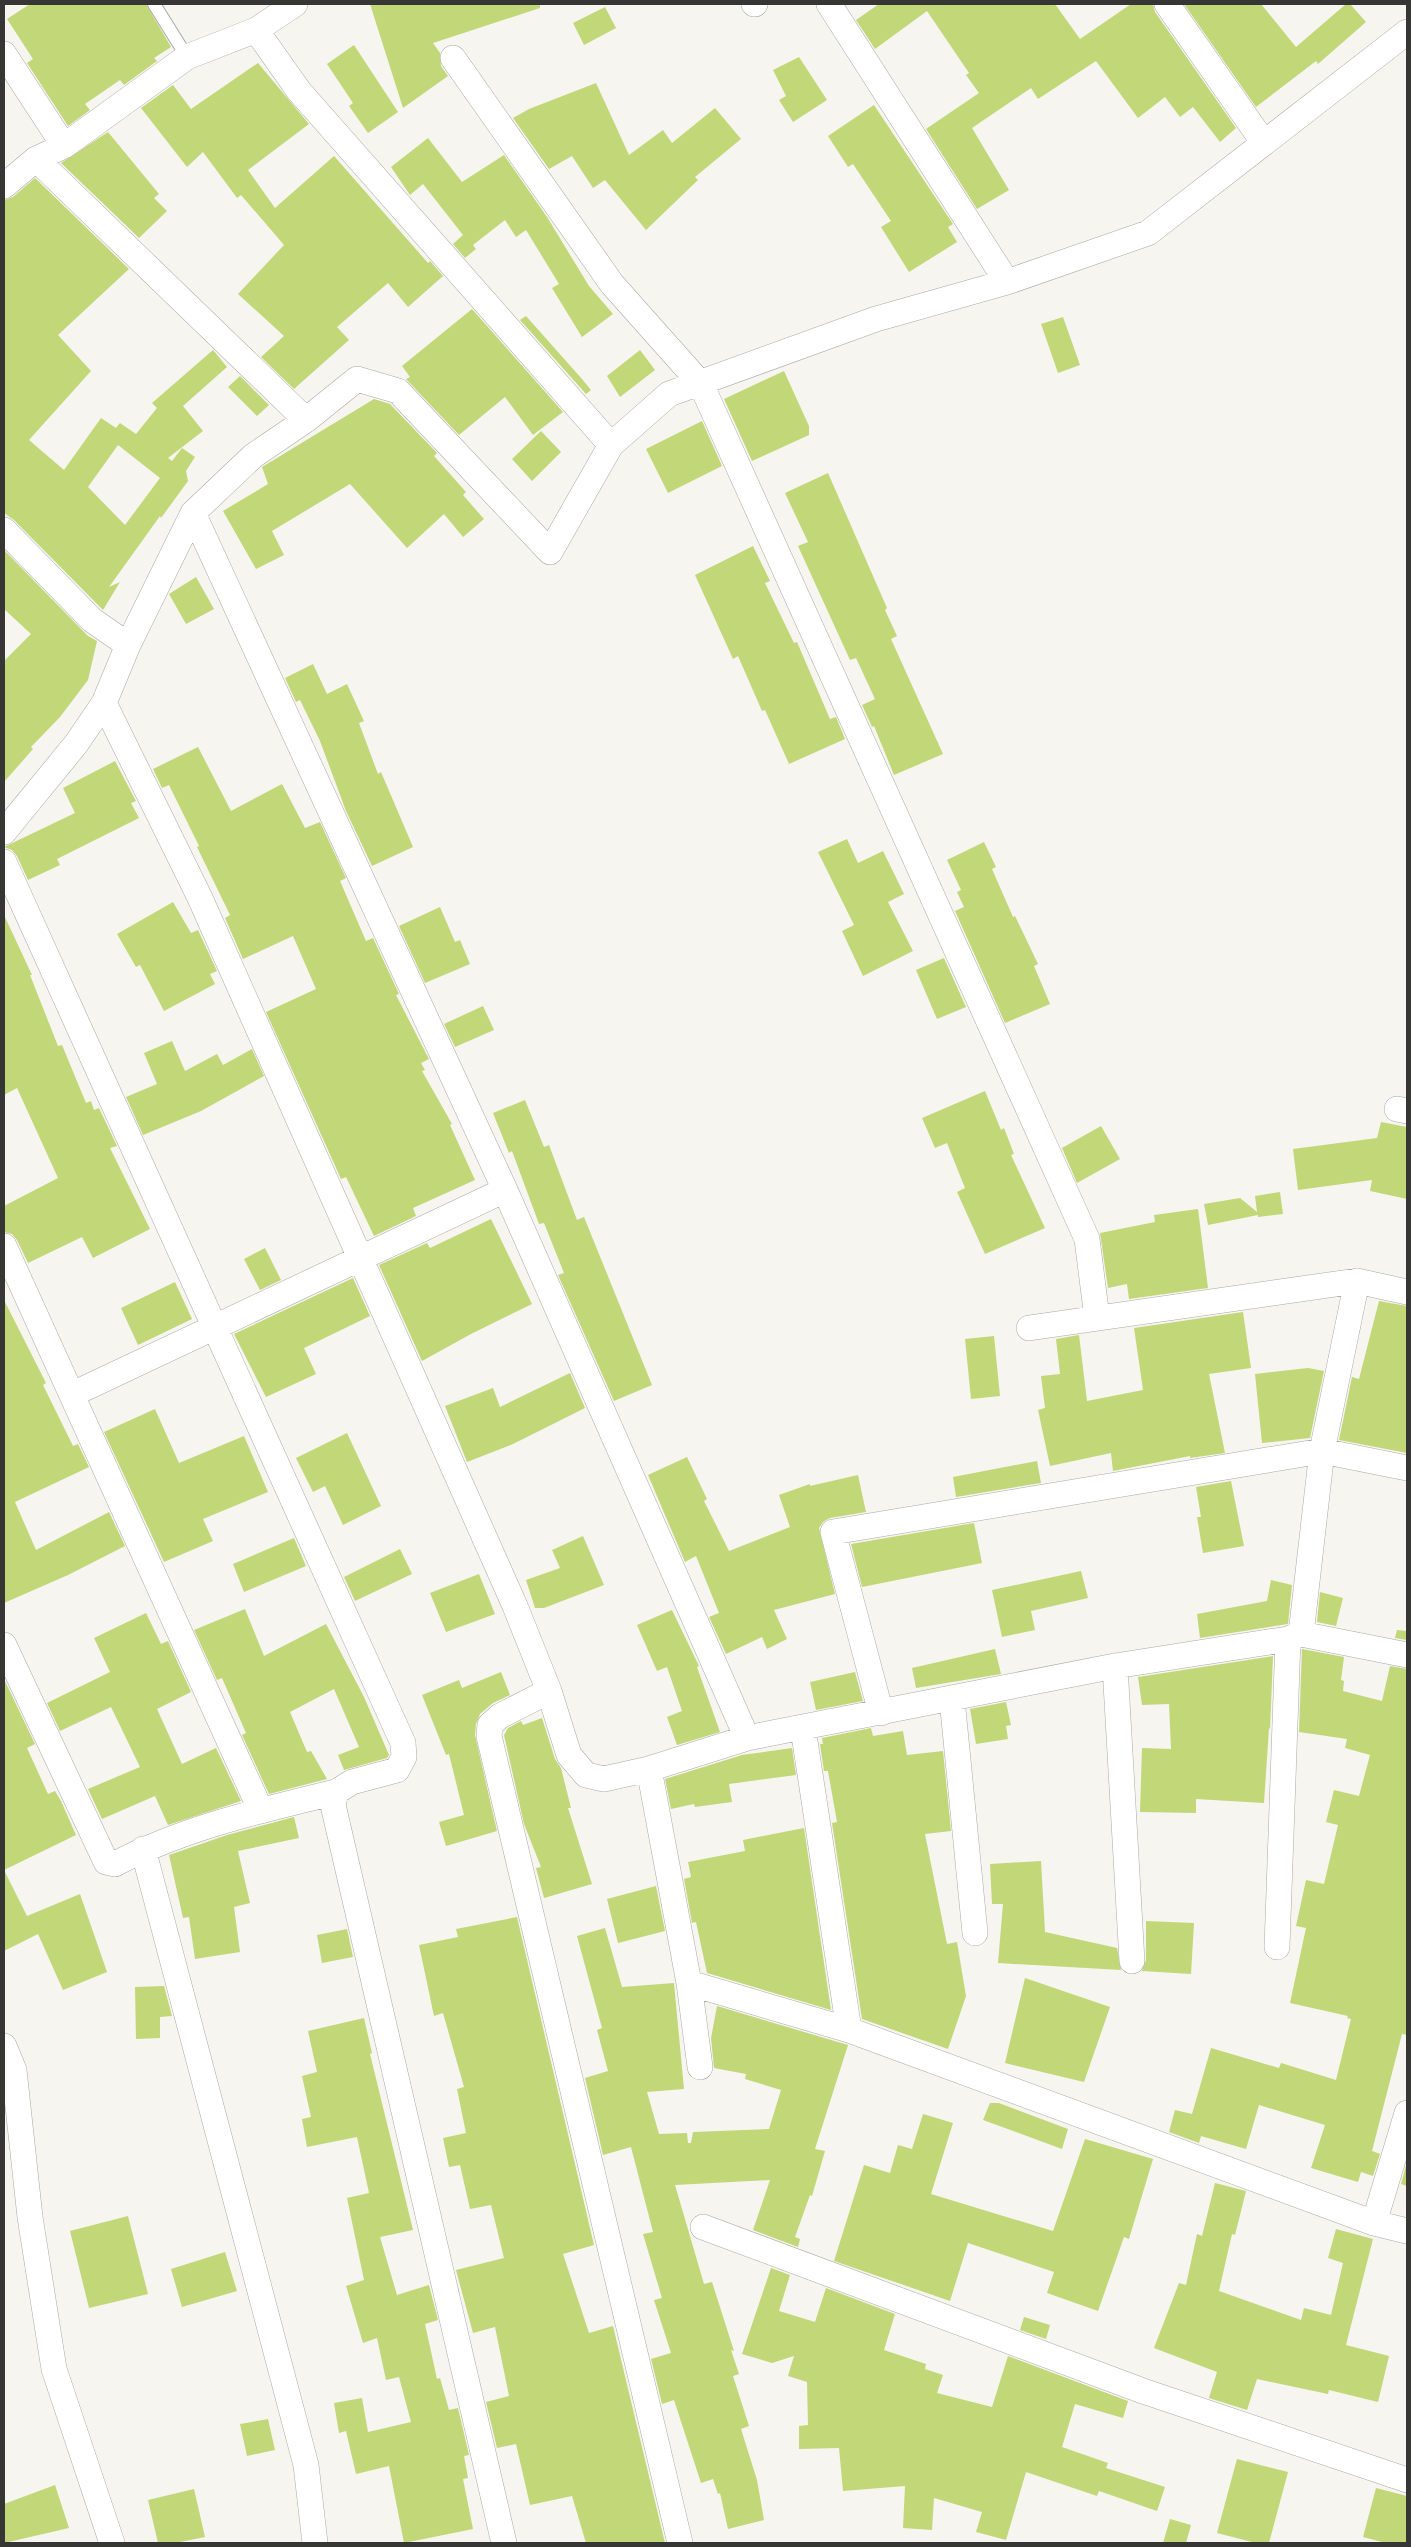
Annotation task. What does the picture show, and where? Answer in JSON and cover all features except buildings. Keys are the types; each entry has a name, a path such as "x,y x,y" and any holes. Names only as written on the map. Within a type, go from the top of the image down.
{"street":[{"path":"4,186 36,159 64,146 187,57 256,30 296,4"},
{"path":"829,4 1007,282"},
{"path":"1167,4 1264,143"},
{"path":"256,30 299,91 611,445"},
{"path":"4,832 76,744 104,702 128,645 193,513 252,456 306,420 357,379 398,391 550,552 611,445 669,394 701,384 876,318 1007,282 1148,233 1407,32"},
{"path":"4,54 64,146"},
{"path":"453,58 612,284 701,384 1087,1239 1097,1318"},
{"path":"36,159 306,420"},
{"path":"193,513 505,1190 747,1738"},
{"path":"4,530 92,620 128,645"},
{"path":"104,702 200,898 515,1606 549,1691 569,1755 586,1775 604,1779 650,1769 747,1738 1115,1666 1294,1636 1407,1655"},
{"path":"4,862 216,1326 403,1743 404,1757 397,1770 352,1782 336,1792 260,1811 143,1849 115,1864 106,1862 4,1645"},
{"path":"73,1394 505,1190"},
{"path":"4,1246 73,1394 260,1811"},
{"path":"1277,1947 1294,1636 1322,1451 1357,1281"},
{"path":"1029,1328 1357,1281 1407,1292"},
{"path":"881,1713 833,1532 1322,1451 1407,1468"},
{"path":"1115,1666 1132,1961"},
{"path":"549,1691 500,1716 490,1725 489,1736 680,2543"},
{"path":"952,1699 975,1933"},
{"path":"803,1728 849,2030"},
{"path":"650,1769 689,1983 700,2067"},
{"path":"336,1792 333,1805 504,2543"},
{"path":"143,1849 306,2464 315,2543"},
{"path":"689,1983 849,2030 1374,2223 1407,2230"},
{"path":"4,2046 14,2070 30,2217 54,2369 112,2543"},
{"path":"1374,2223 1407,2113"},
{"path":"703,2227 1143,2391 1407,2480"}],"lane":[{"path":"154,4 187,57"}]}
